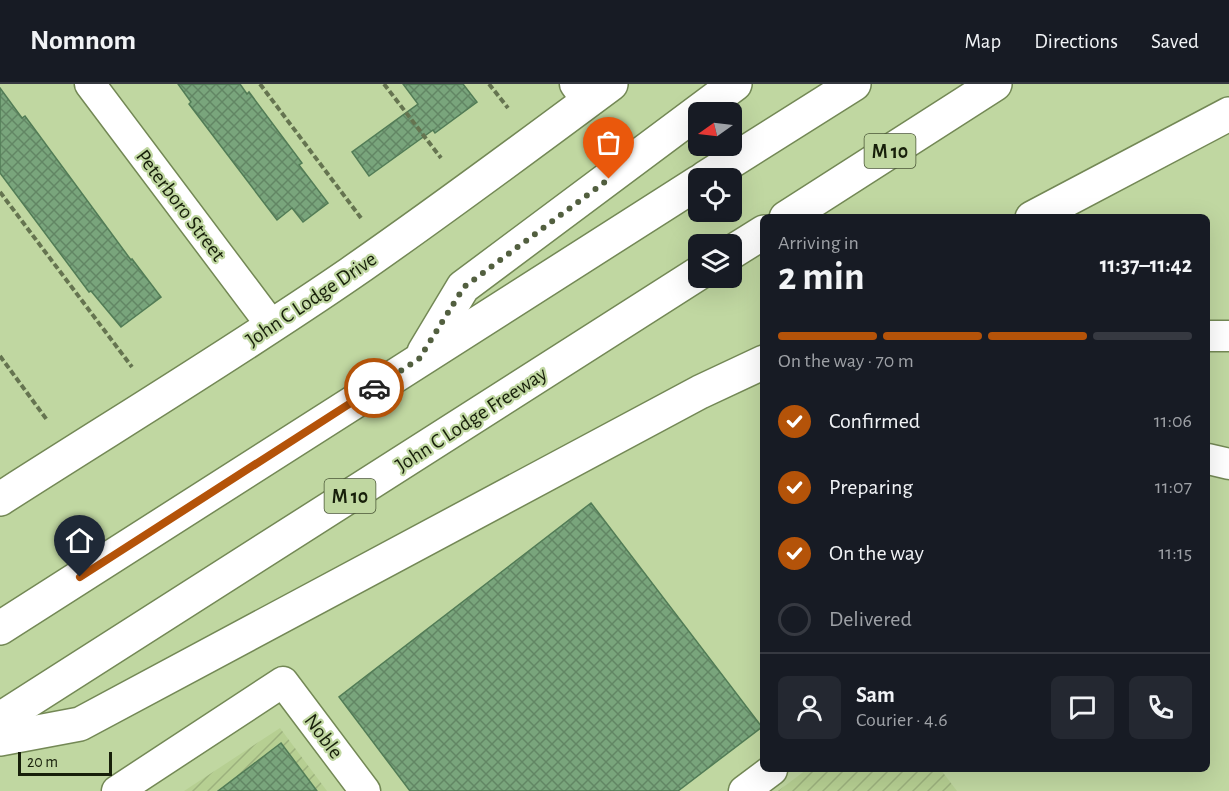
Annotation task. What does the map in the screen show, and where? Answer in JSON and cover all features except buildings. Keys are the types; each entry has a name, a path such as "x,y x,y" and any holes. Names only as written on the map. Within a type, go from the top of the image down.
{"main road":[{"path":"419,359 464,287 735,84"},
{"path":"721,168 854,84"},
{"name":"M 10","path":"792,214 995,84"},
{"name":"John C Lodge Drive","path":"0,499 272,326 453,202 591,90"},
{"path":"1040,214 1229,114"},
{"path":"0,628 688,189"},
{"path":"742,246 760,234"},
{"name":"John C Lodge Freeway","path":"0,719 688,280"},
{"path":"0,739 80,724 700,392 760,364"}],"street":[{"name":"Peterboro Street","path":"90,84 272,326"},
{"path":"1210,336 1229,336"},
{"path":"1210,460 1229,465"},
{"name":"Noble","path":"117,791 283,682 365,791"},
{"path":"744,791 769,772"}],"path":[{"path":"260,84 361,218"},
{"path":"384,84 441,158"},
{"path":"489,84 508,108"},
{"path":"0,192 132,367"},
{"path":"0,356 47,420"}],"shaded area":[{"path":"280,728 327,791 184,791"},
{"path":"803,772 943,772 957,791 778,791"}],"way so far":[{"path":"374,388 419,359 464,287 609,179"}],"route":[{"path":"80,577 374,388"}]}
